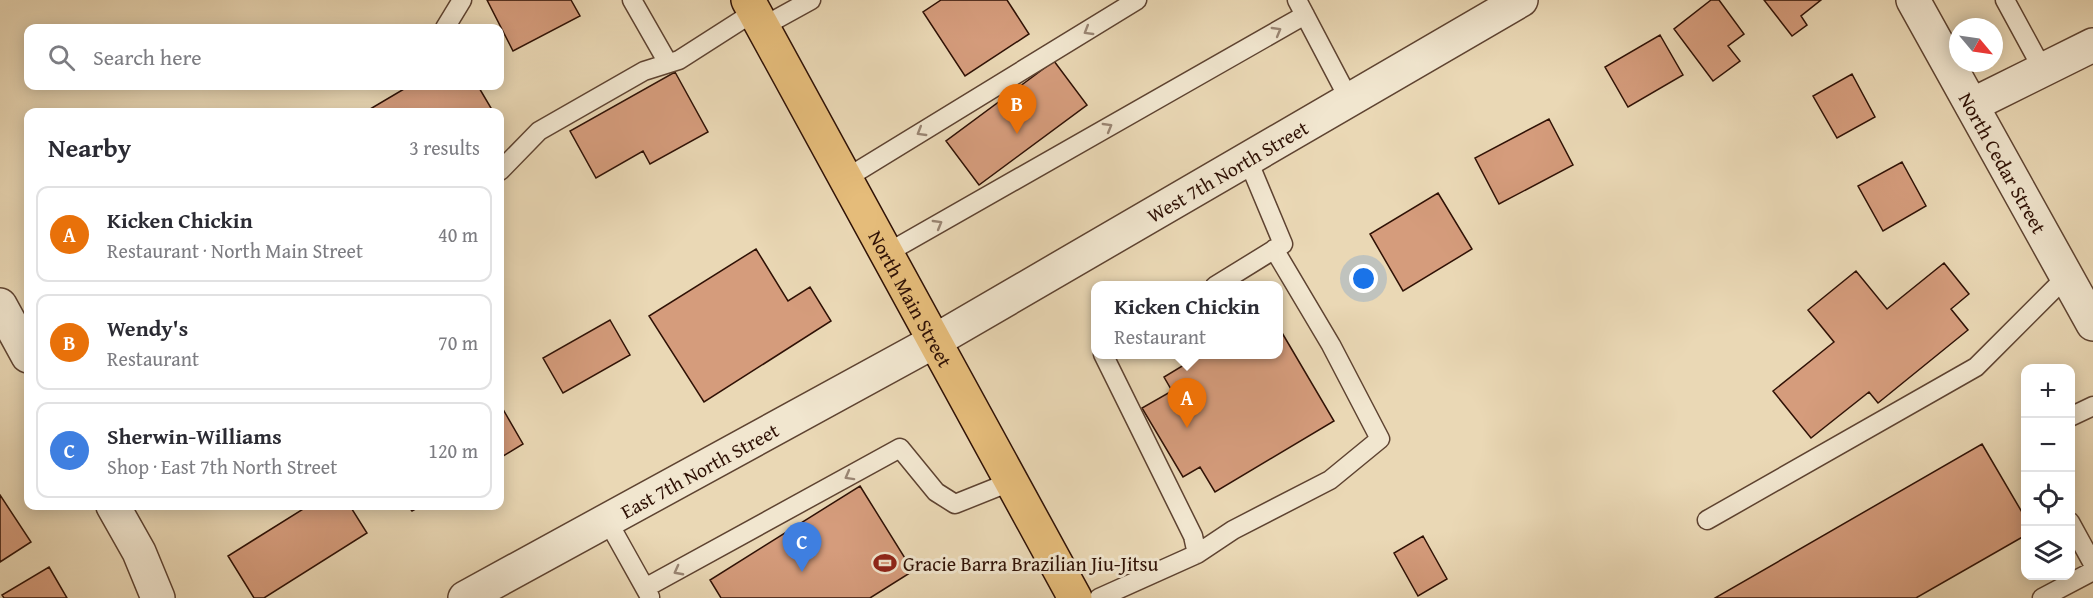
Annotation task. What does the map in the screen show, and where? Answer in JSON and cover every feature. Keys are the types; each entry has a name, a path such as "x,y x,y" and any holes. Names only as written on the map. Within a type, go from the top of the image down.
{"main road":[{"name":"North Main Street","path":"755,13 1075,598"}],"street":[{"name":"West 7th North Street","path":"933,342 1521,0"},
{"name":"North Cedar Street","path":"1913,0 2093,324"},
{"path":"1972,105 2093,45"},
{"path":"0,305 24,349"},
{"name":"East 7th North Street","path":"465,598 933,342"},
{"path":"115,510 139,552 158,598"}],"lane":[{"path":"447,24 462,0"},
{"path":"632,0 668,63"},
{"path":"504,167 539,131 644,71 679,60 755,13 811,0"},
{"path":"845,179 1137,0"},
{"path":"2005,0 2043,70"},
{"path":"887,253 1301,8 1350,101"},
{"path":"1222,281 1283,244 1247,158"},
{"path":"1099,598 1197,554 1233,530 1330,480 1380,439 1331,345 1274,249"},
{"path":"1707,520 1976,367 2066,277"},
{"path":"1105,359 1192,536 1197,554"},
{"path":"2075,415 2093,406"},
{"path":"607,520 648,593 900,448 936,492 956,504 1010,482"},
{"path":"2072,526 2093,564"},
{"path":"2042,598 2093,571"}],"building":[{"path":"487,0 571,0 580,16 513,51 504,33 504,24 499,24"},
{"path":"941,0 1007,0 1029,34 965,76 923,12"},
{"path":"1711,0 1719,0 1744,34 1728,46 1740,61 1713,81 1674,29"},
{"path":"1764,0 1821,0 1801,16 1807,25 1792,36"},
{"path":"1660,35 1683,75 1628,107 1605,67"},
{"path":"1054,61 1087,105 979,185 946,141"},
{"path":"675,72 708,132 650,164 643,151 596,178 570,131"},
{"path":"1852,74 1875,117 1837,138 1813,96"},
{"path":"402,90 480,90 491,108 372,108"},
{"path":"1549,119 1573,165 1499,204 1475,158"},
{"path":"1902,162 1926,206 1883,231 1858,186"},
{"path":"1438,193 1472,249 1403,291 1370,234"},
{"path":"756,249 788,301 810,287 831,321 704,402 649,316"},
{"path":"1944,263 1969,294 1951,309 1968,330 1878,403 1869,392 1811,438 1773,391 1834,342 1808,310 1856,271 1887,309"},
{"path":"610,320 630,355 563,393 543,358"},
{"path":"1283,334 1334,421 1215,492 1200,467 1183,477 1142,408 1172,391 1164,377 1194,359 1283,359"},
{"path":"504,411 523,444 504,456"},
{"path":"1982,444 2021,510 2021,538 1916,598 1715,598"},
{"path":"860,486 913,571 870,598 721,598 710,580"},
{"path":"0,495 31,542 0,562"},
{"path":"302,510 353,510 367,533 264,598 254,598 228,556"},
{"path":"1423,536 1447,579 1418,596 1394,553"},
{"path":"49,567 67,598 4,598 2,595"}],"place":[{"name":"Wendy's","path":"1017,134"},
{"name":"Kicken Chickin","path":"1187,428"},
{"name":"Gracie Barra Brazilian Jiu-Jitsu","path":"885,563"},
{"name":"Sherwin-Williams","path":"802,572"}]}
